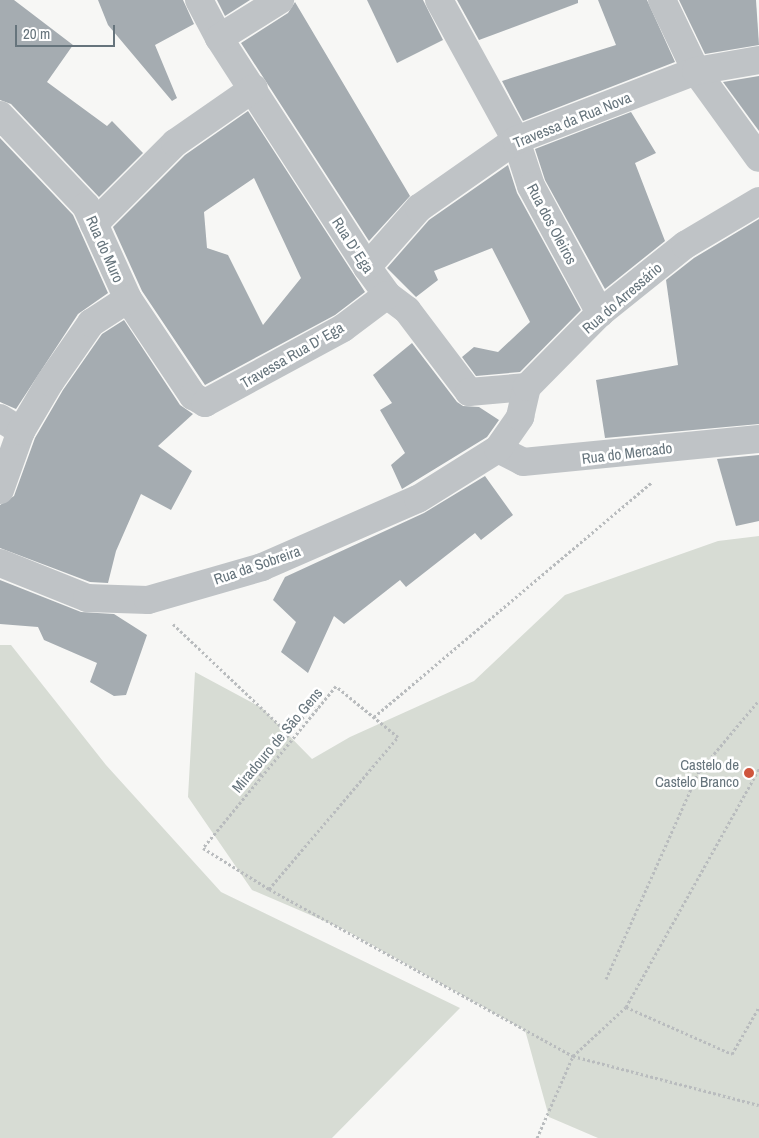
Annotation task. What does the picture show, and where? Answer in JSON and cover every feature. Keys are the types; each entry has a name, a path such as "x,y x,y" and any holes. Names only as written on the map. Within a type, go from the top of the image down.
{"street":[{"name":"Rua D' Ega","path":"199,0 219,38 254,88 367,267 387,295 407,310 469,392 527,387"},
{"path":"219,38 280,0"},
{"name":"Rua dos Oleiros","path":"439,0 516,140 531,186 600,313"},
{"path":"662,0 696,71 759,158"},
{"name":"Travessa da Rua Nova","path":"367,267 419,208 516,140 696,71 759,60"},
{"path":"94,224 176,143 254,88"},
{"name":"Rua do Muro","path":"0,115 86,206 128,298 193,396"},
{"name":"Rua do Arressário","path":"527,387 600,313 685,244 759,200"},
{"name":"Travessa Rua D' Ega","path":"193,396 205,403 241,385 342,328 387,295"},
{"path":"0,490 11,424 90,323 128,298"},
{"path":"498,449 520,416 527,387"},
{"name":"Rua do Mercado","path":"498,449 523,462 759,438"},
{"name":"Rua da Sobreira","path":"0,563 87,598 148,600 262,567 385,514 498,449"}],"path":[{"path":"374,717 587,534 660,478"},
{"path":"148,600 289,734"},
{"name":"Miradouro de São Gens","path":"336,686 374,717 398,737 269,889 203,848 336,686"},
{"path":"606,979 698,773 759,700"},
{"path":"262,775 258,772 313,704 318,708"},
{"path":"537,1138 573,1056 626,1007 759,769"},
{"path":"269,889 573,1056 759,1105"},
{"path":"626,1007 732,1054 759,1007"}],"shaded area":[{"path":"759,536 759,1138 598,1138 549,1117 525,1030 343,929 252,890 188,797 195,672 262,708 312,759 350,737 474,681 565,595 718,541"},
{"path":"0,645 11,645 106,765 221,892 460,1008 332,1138 0,1138"}],"building":[{"path":"0,0 14,0 73,45 47,82 107,126 112,121 143,153 99,197 11,104 0,100"},
{"path":"98,0 183,0 194,24 155,45 177,98 172,101 108,25"},
{"path":"217,0 250,0 225,16"},
{"path":"367,0 423,0 443,40 397,63"},
{"path":"457,0 578,0 578,3 479,40"},
{"path":"598,0 647,0 675,62 523,121 502,81 616,45"},
{"path":"679,0 756,0 759,45 705,54"},
{"path":"295,2 410,196 369,241 241,43 288,13"},
{"path":"759,76 759,131 723,82"},
{"path":"248,111 365,292 335,315 205,385 142,291 113,227 185,155","holes":["254,178 301,278 263,325 228,255 207,248 204,212"]},
{"path":"631,112 656,153 635,163 665,241 605,289 545,180 535,149"},
{"path":"0,138 73,215 108,293 78,314 16,409 0,402"},
{"path":"508,165 517,193 581,310 520,372 476,376 462,357 474,347 498,352 530,322 492,248 434,271 438,280 416,297 387,268 429,220"},
{"path":"759,219 759,424 605,438 596,380 678,365 666,280 694,258"},
{"path":"124,320 180,405 193,414 158,446 192,471 171,510 141,494 116,551 108,583 90,582 0,548 0,505 14,496 35,438 63,390 102,334"},
{"path":"412,343 457,402 463,406 479,407 499,420 487,437 402,489 391,465 405,453 380,410 392,403 373,375"},
{"path":"759,455 759,521 736,526 717,459"},
{"path":"485,476 513,515 481,540 475,533 406,587 400,580 344,624 334,616 308,673 281,652 296,622 273,600 285,577 424,513"},
{"path":"0,580 81,612 114,614 147,635 126,695 114,696 90,682 97,663 44,640 38,627 0,624"}],"place":[{"name":"Castelo de Castelo Branco","path":"749,773"}]}
